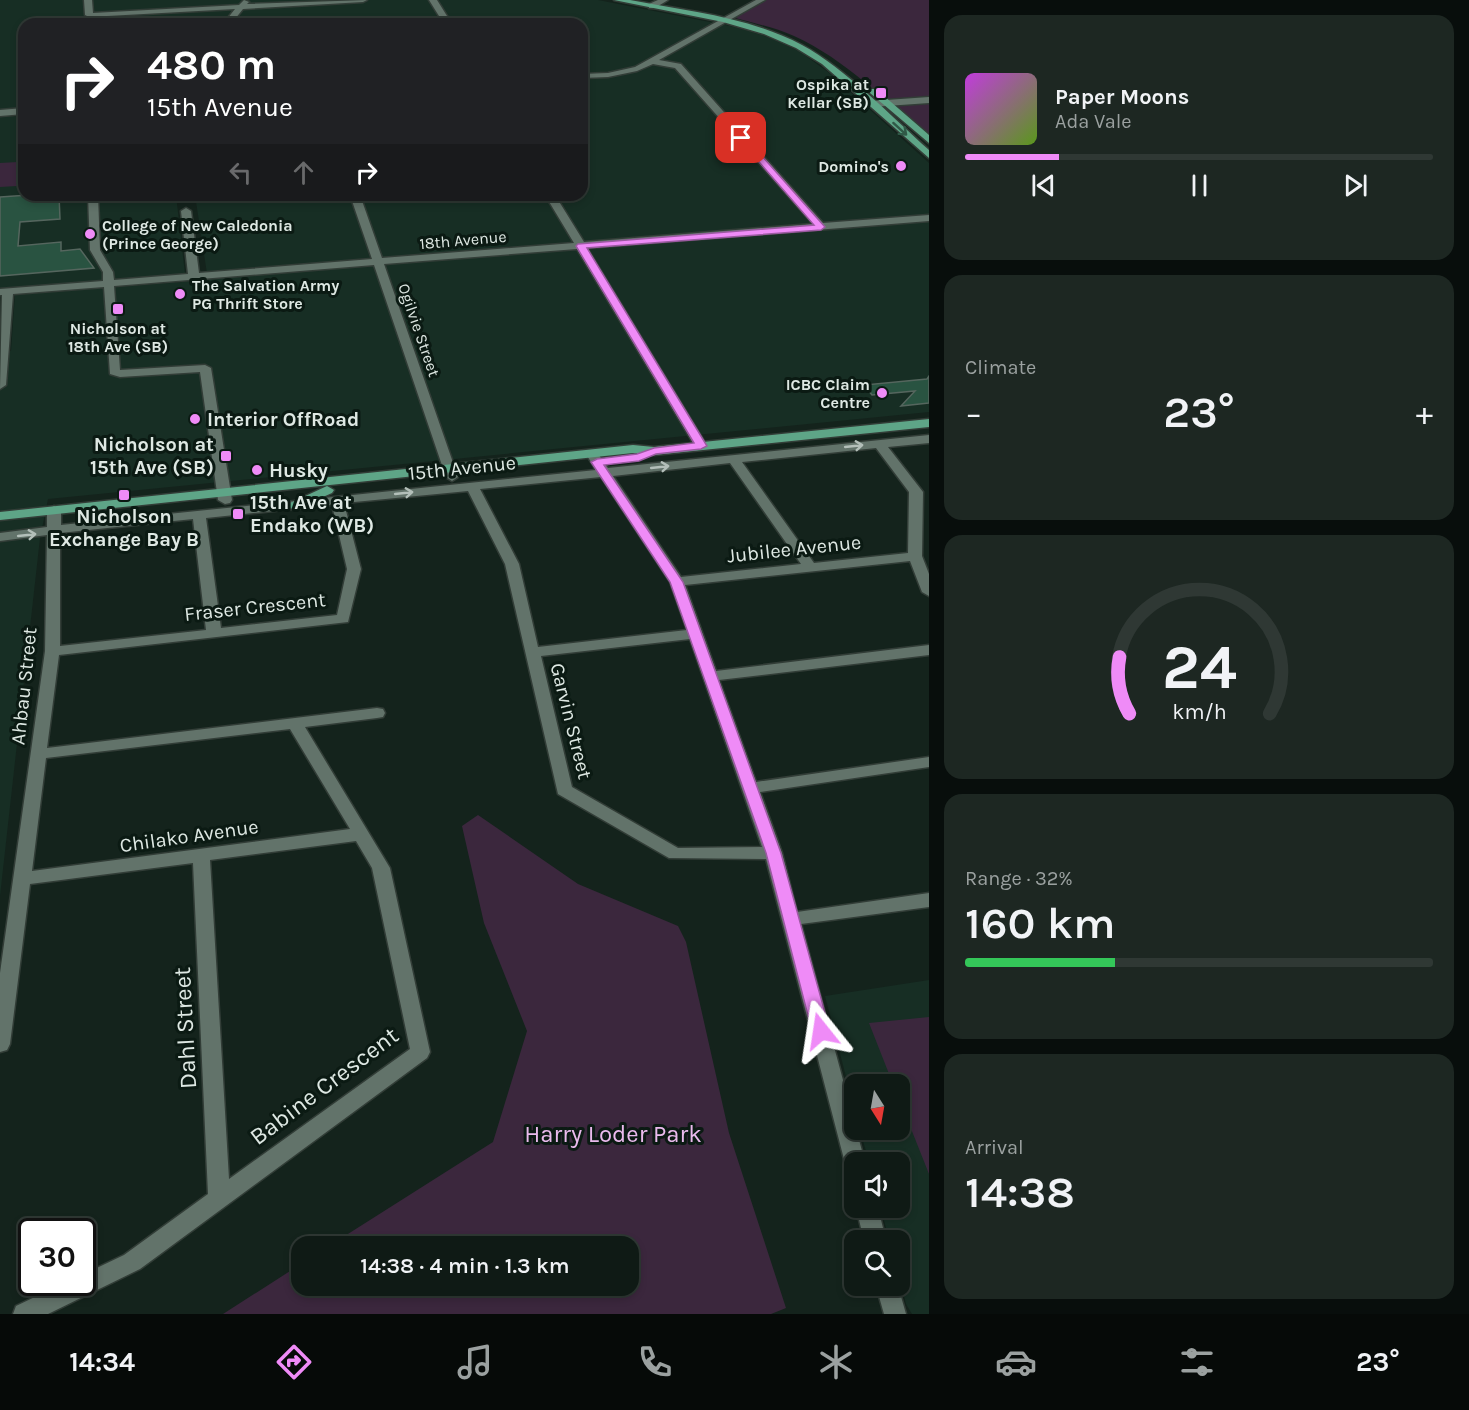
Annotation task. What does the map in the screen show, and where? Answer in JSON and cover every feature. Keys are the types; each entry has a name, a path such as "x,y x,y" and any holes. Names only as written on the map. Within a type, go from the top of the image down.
{"main road":[{"path":"618,0 658,3"},
{"path":"641,0 792,36 819,48 840,62"},
{"path":"727,19 799,46 825,62 929,155"},
{"path":"863,82 929,140"},
{"name":"15th Avenue","path":"0,524 224,496 451,473 598,463 639,458 654,451 929,423"},
{"name":"15th Avenue","path":"224,496 327,489 451,473"},
{"path":"293,505 327,489"},
{"name":"15th Avenue","path":"0,516 53,519"}],"street":[{"path":"88,0 89,15 363,0"},
{"path":"232,18 247,0"},
{"path":"433,0 444,18"},
{"path":"588,75 626,72 652,61 761,0"},
{"path":"652,61 678,66 821,227"},
{"path":"872,104 929,99"},
{"path":"0,113 18,112"},
{"path":"93,201 95,250 108,272 114,372 120,374 206,368 224,496"},
{"name":"Ogilvie Street","path":"356,201 451,473"},
{"path":"554,201 701,446"},
{"path":"186,211 194,277"},
{"name":"18th Avenue","path":"4,292 929,218"},
{"path":"0,385 4,292"},
{"name":"15th Avenue","path":"0,537 53,519 199,514 472,486 598,463 733,459 929,438"},
{"path":"879,444 916,492 915,556 929,592"},
{"path":"733,459 810,567"},
{"path":"598,463 677,582 752,788 773,853 852,1152"},
{"name":"Garvin Street","path":"472,486 512,564 564,790 675,854 773,853"},
{"name":"Fraser Crescent","path":"52,651 343,619 354,569 337,500"},
{"path":"199,514 214,633"},
{"name":"Ahbau Street","path":"0,1044 52,651 53,519"},
{"name":"Jubilee Avenue","path":"677,582 915,556"},
{"path":"532,652 695,634"},
{"path":"710,676 929,650"},
{"path":"38,754 377,713"},
{"name":"Babine Crescent","path":"24,1314 132,1262 420,1052 381,868 295,723"},
{"path":"752,788 929,762"},
{"name":"Chilako Avenue","path":"23,879 360,834"},
{"name":"Dahl Street","path":"201,855 219,1198"},
{"path":"792,919 929,900"},
{"path":"890,1296 895,1314"}],"shaded area":[{"path":"0,0 598,0 735,27 771,38 799,51 828,72 929,163 929,412 48,499 40,538 0,896 0,352 11,351 15,295 208,280 196,201 588,201 588,18 18,18 18,109 0,110"},
{"name":"College of New Caledonia (Prince George)","path":"18,116 18,201 177,201 185,274 0,289 0,117"},
{"path":"929,980 929,1314 912,1314 904,1296 910,1296 910,1230 886,1230 884,1218 910,1218 910,1152 866,1152 863,1140 910,1140 910,1074 845,1074 825,996"}],"green space":[{"path":"762,0 929,0 929,139 865,82 831,57 786,33 732,17"},
{"path":"18,162 17,186 0,187 0,163"},
{"name":"Harry Loder Park","path":"478,815 578,884 678,926 686,942 729,1133 786,1308 771,1314 223,1314 291,1270 291,1296 639,1296 639,1236 345,1236 493,1142 527,1031 484,923 462,826"},
{"path":"929,1017 929,1174 910,1126 910,1074 889,1074 869,1023"}],"building":[{"path":"18,196 18,201 59,201 60,219 20,222 18,246 61,242 61,251 80,249 94,268 0,276 0,197"},
{"name":"ICBC Claim Centre","path":"929,376 929,403 901,406 915,391 872,395 864,385 927,379"}],"place":[{"name":"Ospika at Kellar (SB)","path":"881,93"},
{"name":"Domino's","path":"901,166"},
{"name":"College of New Caledonia (Prince George)","path":"90,234"},
{"name":"The Salvation Army PG Thrift Store","path":"180,294"},
{"name":"Nicholson at 18th Ave (SB)","path":"118,309"},
{"name":"ICBC Claim Centre","path":"882,393"},
{"name":"Interior OffRoad","path":"195,419"},
{"name":"Nicholson at 15th Ave (SB)","path":"226,456"},
{"name":"Husky","path":"257,470"},
{"name":"Nicholson Exchange Bay B","path":"124,495"},
{"name":"15th Ave at Endako (WB)","path":"238,514"}],"route":[{"path":"741,138 821,227 581,246 701,446 654,451 639,458 597,462 677,582 752,788 773,853 821,1031"}]}
